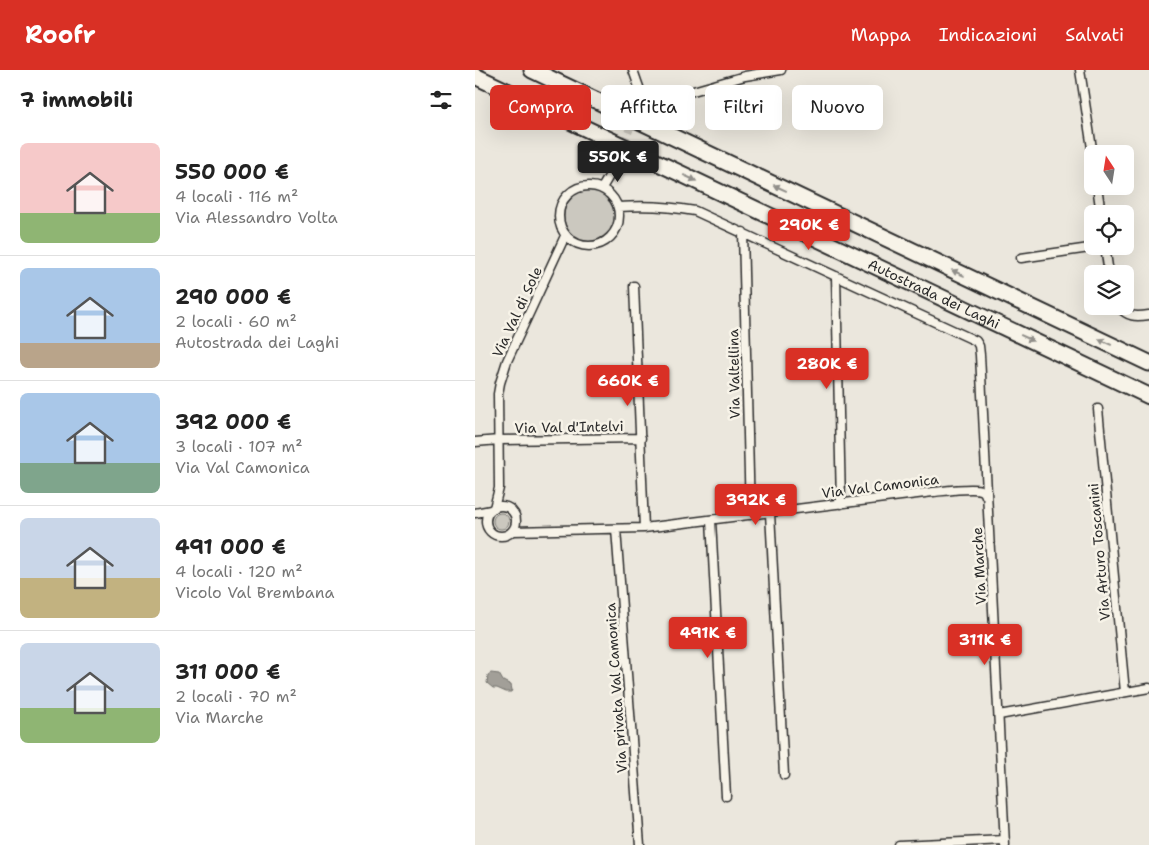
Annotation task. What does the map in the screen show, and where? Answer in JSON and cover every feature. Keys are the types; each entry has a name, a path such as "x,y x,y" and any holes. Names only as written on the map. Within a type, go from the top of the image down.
{"highway":[{"path":"532,70 1149,363"},
{"name":"Autostrada dei Laghi","path":"482,79 1149,396"}],"street":[{"path":"633,70 641,99 654,101 745,76 781,70"},
{"path":"1080,70 1092,145"},
{"path":"602,188 615,166"},
{"path":"584,186 602,188 615,199 618,207 620,215 616,231 605,242 597,246 581,246 573,243 565,236 561,228 559,210 568,194 575,189 584,186"},
{"path":"618,207 671,206 695,211 836,276 841,504"},
{"name":"Via Valtellina","path":"743,232 750,515"},
{"name":"Via Val di Sole","path":"499,488 499,383 507,361 565,236"},
{"name":"Via Val di Sole","path":"558,254 573,243"},
{"path":"1021,258 1084,249"},
{"name":"Via Marche","path":"836,276 976,341 979,346 1005,843"},
{"path":"634,286 645,528"},
{"path":"1129,315 1149,315"},
{"name":"Via Arturo Toscanini","path":"1098,410 1125,692"},
{"name":"Via Val d'Intelvi","path":"475,442 641,438"},
{"path":"499,488 505,506 515,513 517,521 513,531 505,536 495,536 488,530 486,520 493,509 499,488"},
{"name":"Via Val Camonica","path":"513,531 645,528 933,492 974,489 983,491 987,498"},
{"path":"475,514 505,506"},
{"path":"770,513 784,774"},
{"path":"475,514 486,520"},
{"path":"711,520 726,796"},
{"name":"Via Val Camonica","path":"517,521 527,528 534,530"},
{"name":"Via privata Val Camonica","path":"616,530 640,845"},
{"path":"999,715 1149,688"},
{"path":"899,845 1005,843"}],"shaded area":[{"path":"585,190 595,190 605,194 612,201 616,216 612,231 605,238 595,242 585,242 575,238 568,231 564,221 564,211 568,201 575,194"},
{"path":"501,513 509,521 501,529 493,521"},
{"path":"491,673 499,674 503,681 511,685 511,692 493,688 487,683 488,675"}],"tunnel":[{"path":"615,166 629,130"}]}
